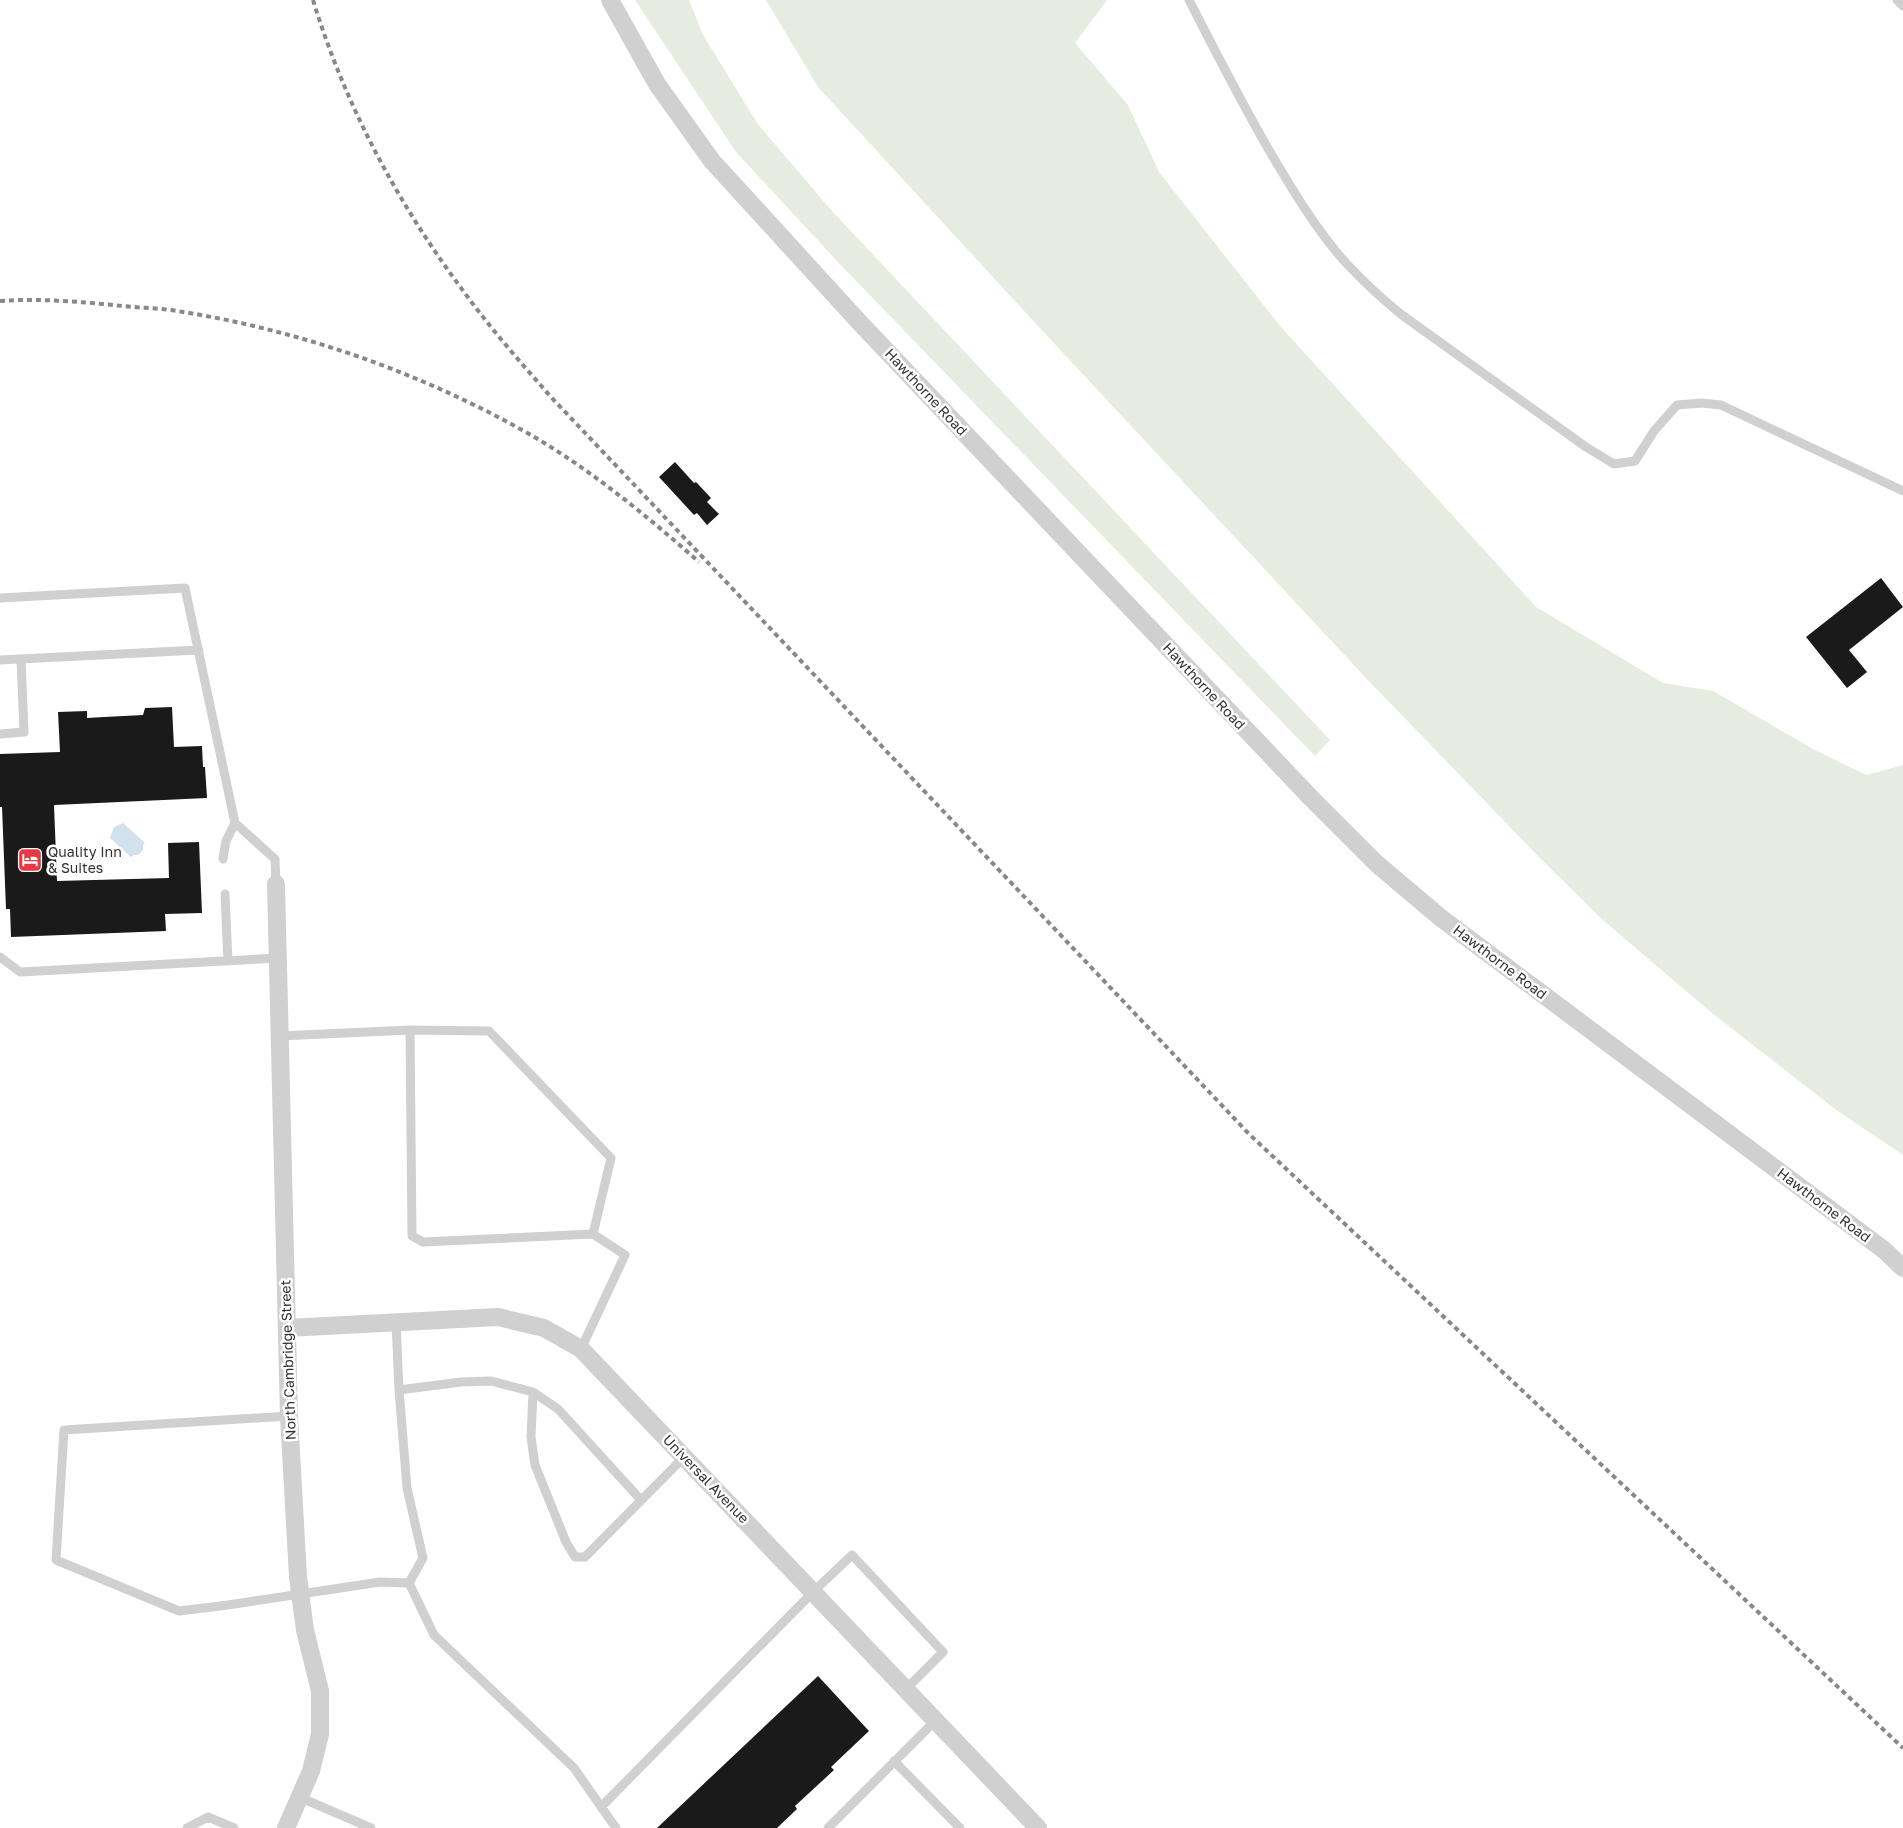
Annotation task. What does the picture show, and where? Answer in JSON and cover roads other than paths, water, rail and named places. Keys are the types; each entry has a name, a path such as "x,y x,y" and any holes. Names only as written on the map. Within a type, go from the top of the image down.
{"street":[{"name":"Hawthorne Road","path":"610,0 657,84 712,161 888,352 1297,784 1377,864 1441,918 1876,1244 1903,1268"},
{"name":"North Cambridge Street","path":"276,884 289,1416 300,1595 305,1630 320,1692 320,1734 311,1770 286,1828"},
{"name":"Universal Avenue","path":"287,1328 498,1317 544,1328 581,1349 1038,1828"}],"lane":[{"path":"1189,0 1226,73 1290,185 1316,224 1345,262 1373,292 1402,315 1586,447 1614,464 1635,461 1654,431 1677,405 1702,403 1721,405 1903,491"},
{"path":"1897,0 1903,6"},
{"path":"0,598 185,588 235,823 275,858 276,884"},
{"path":"0,660 199,650"},
{"path":"0,734 24,732 21,659"},
{"path":"223,859 226,841 235,823"},
{"path":"225,894 228,960"},
{"path":"0,956 20,972 278,958"},
{"path":"410,1030 412,1236 423,1242 593,1234 625,1255 581,1349"},
{"path":"280,1036 410,1030 489,1031 611,1158 593,1234"},
{"path":"396,1322 399,1390 407,1488 423,1558 409,1583"},
{"path":"399,1390 461,1382 491,1381 533,1392 558,1409 641,1500"},
{"path":"533,1392 531,1437 535,1465 566,1542 575,1557 585,1557 685,1456"},
{"path":"289,1416 64,1430 56,1560 179,1611 380,1582 409,1583"},
{"path":"602,1807 813,1592 852,1555 944,1652 906,1689"},
{"path":"409,1583 434,1635 574,1768 616,1828"},
{"path":"828,1828 936,1720"},
{"path":"894,1761 960,1828"},
{"path":"300,1797 371,1828"},
{"path":"187,1828 208,1817 234,1828"}],"water":[{"path":"123,823 145,843 143,850 138,855 131,857 110,838 114,827"}],"railway":[{"path":"313,0 326,39 357,115 396,189 417,224 464,292 495,333 551,397 1249,1134 1903,1748"},
{"path":"0,301 62,301 177,311 269,330 359,357 447,392 531,435 575,463 618,494 699,562"}],"place":[{"name":"Quality Inn & Suites","path":"30,860"}]}
